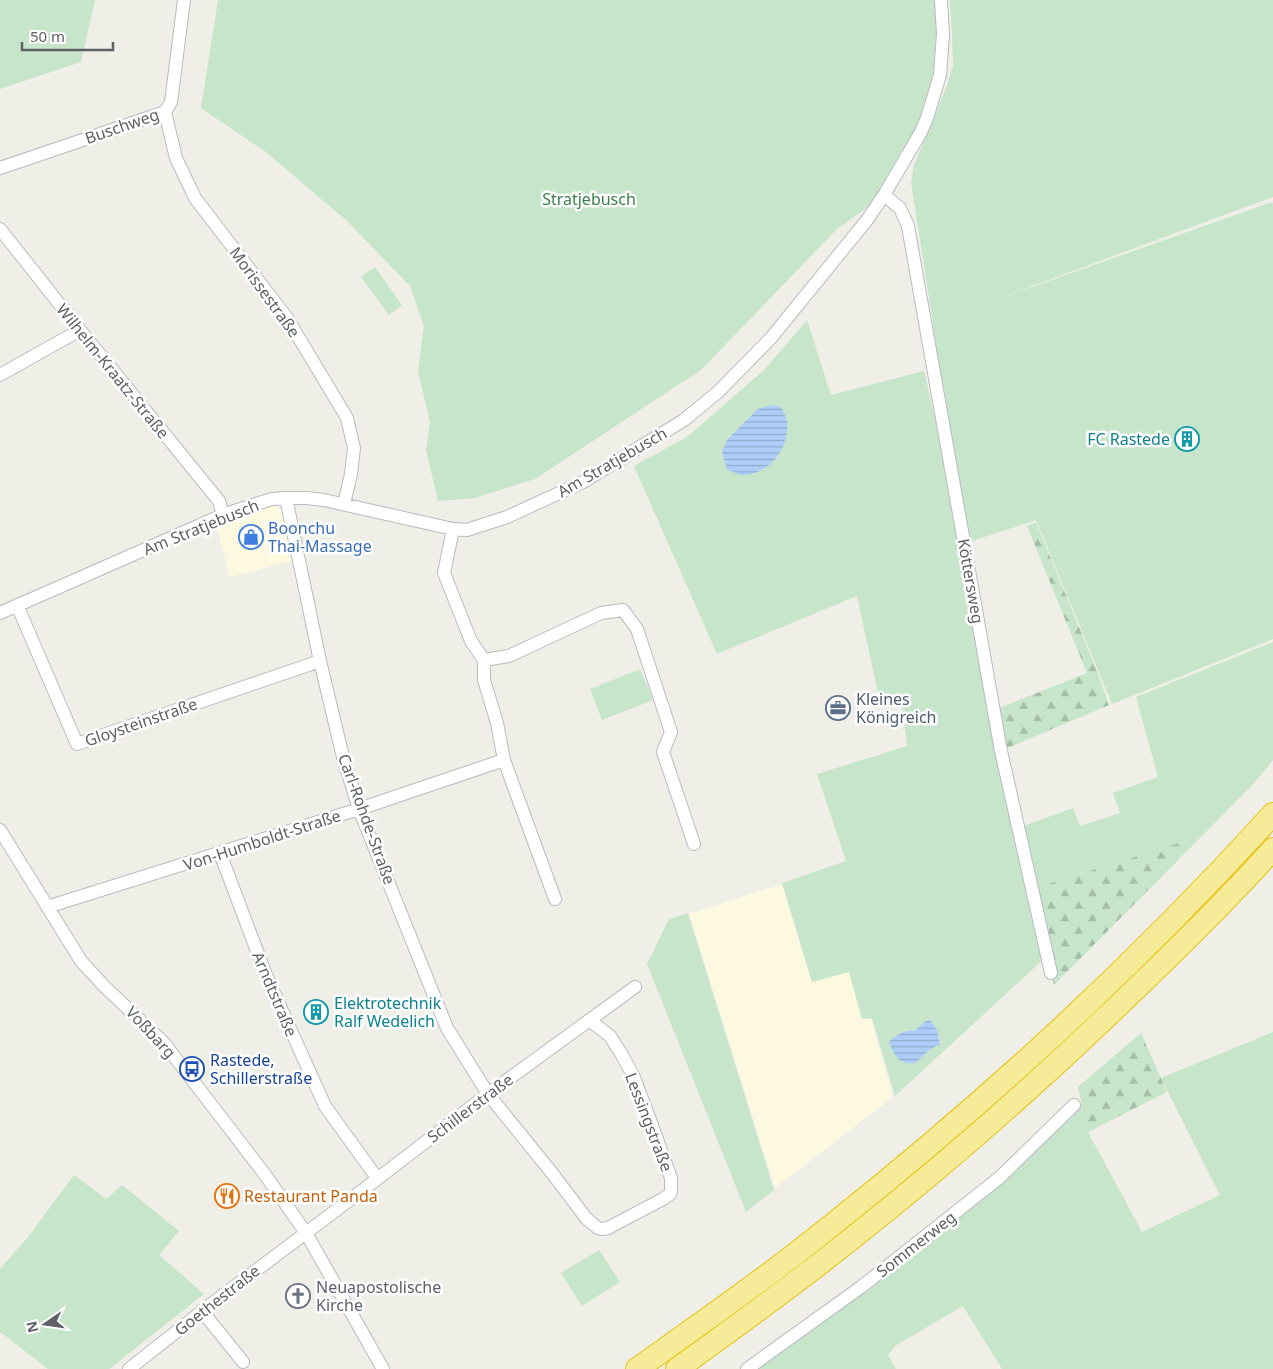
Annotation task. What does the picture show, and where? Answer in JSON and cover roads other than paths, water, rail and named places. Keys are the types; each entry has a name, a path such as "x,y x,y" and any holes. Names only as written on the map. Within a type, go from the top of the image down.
{"highway":[{"path":"637,1369 759,1281 831,1226 971,1110 1134,959 1273,814"},
{"path":"677,1369 766,1305 845,1244 984,1129 1152,974 1273,848"}],"street":[{"name":"Buschweg","path":"0,168 165,112 172,102 184,0"},
{"name":"Am Stratjebusch","path":"0,613 223,515 272,499 306,498 344,504 453,529 468,530 507,518 584,482 684,420 718,392 771,338 884,195 921,132 940,75 943,34 941,0"},
{"name":"Morissestraße","path":"165,112 176,158 195,198 287,318 347,418 354,448 351,474 344,504"},
{"name":"Köttersweg","path":"884,195 900,208 908,226 1001,751 1051,973"},
{"name":"Wilhelm-Kraatz-Straße","path":"0,229 218,501 223,515"},
{"path":"0,375 80,330"},
{"name":"Carl-Rohde-Straße","path":"286,498 320,661 343,757 359,809 447,1028 488,1094"},
{"path":"453,529 444,573 471,641 484,660 484,680 497,723 504,760 556,899"},
{"name":"Gloysteinstraße","path":"17,605 77,744 320,661"},
{"path":"484,660 509,656 601,613 623,610 637,629 671,732 663,752 694,844"},
{"name":"Von-Humboldt-Straße","path":"47,907 359,809 504,760"},
{"name":"Voßbarg","path":"0,830 81,961 104,986 164,1043 266,1176 306,1233 383,1369"},
{"name":"Arndtstraße","path":"220,853 266,975 325,1106 377,1178"},
{"name":"Schillerstraße","path":"306,1233 488,1094 635,987"},
{"name":"Lessingstraße","path":"488,1094 586,1218 598,1228 608,1228 615,1225 670,1194 672,1187 671,1178 633,1075 610,1036 589,1020"},
{"name":"Sommerweg","path":"747,1369 861,1287 999,1178 1074,1104"},
{"name":"Goethestraße","path":"129,1369 202,1310 306,1233"},
{"path":"202,1310 243,1362"}],"water":[{"path":"771,405 781,407 787,421 785,441 776,458 769,465 752,474 742,475 727,470 722,452 727,440 758,409"},
{"path":"930,1020 937,1030 940,1045 929,1050 915,1063 901,1061 889,1042 900,1034 914,1031"}],"place":[{"name":"FC Rastede","path":"1187,439"},
{"name":"Boonchu Thai-Massage","path":"251,537"},
{"name":"Kleines Königreich","path":"838,708"},
{"name":"Elektrotechnik Ralf Wedelich","path":"316,1012"},
{"name":"Rastede, Schillerstraße","path":"192,1069"},
{"name":"Restaurant Panda","path":"227,1196"},
{"name":"Neuapostolische Kirche","path":"298,1296"}],"park label":[{"name":"Stratjebusch","path":"589,199"}]}
